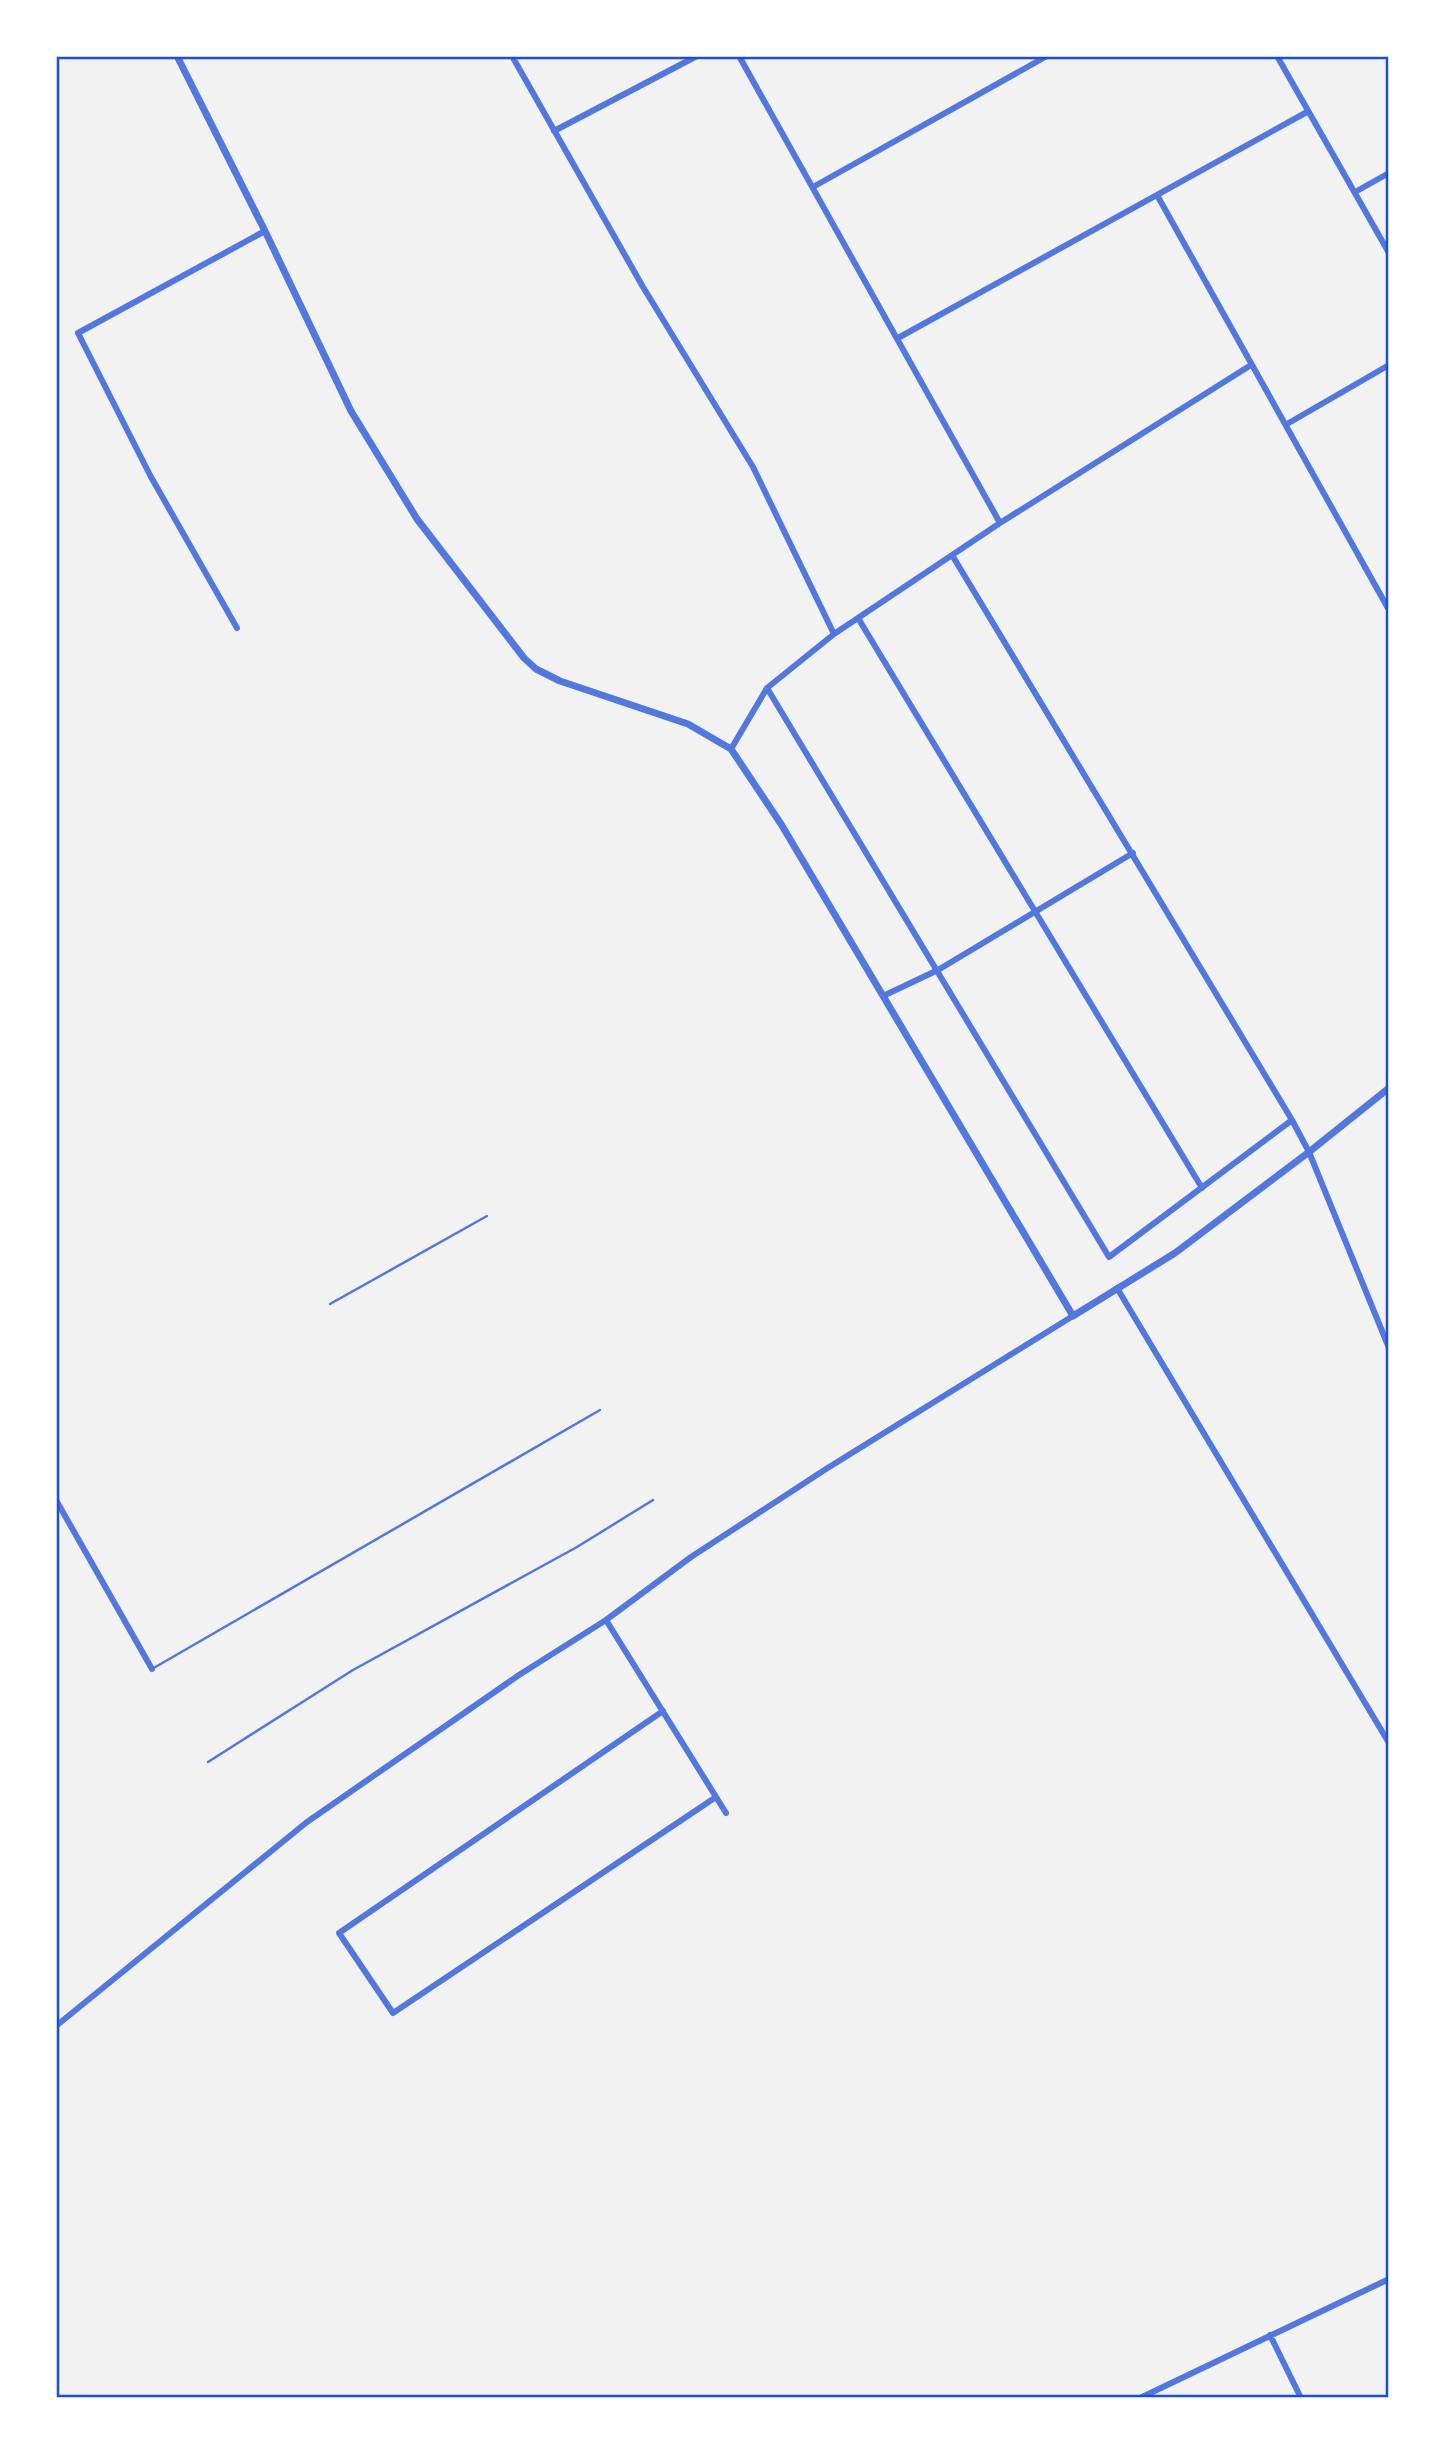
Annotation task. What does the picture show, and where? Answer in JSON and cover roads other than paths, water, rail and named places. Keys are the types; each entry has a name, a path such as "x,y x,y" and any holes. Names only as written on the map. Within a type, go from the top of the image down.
{"street":[{"path":"177,56 351,411 417,519 524,658 536,669 559,681 688,724 730,749 781,824 1073,1316"},
{"path":"512,56 643,287 753,467 834,634"},
{"path":"554,131 697,56"},
{"path":"739,56 1000,523"},
{"path":"813,187 1047,56"},
{"path":"1277,56 1389,253"},
{"path":"898,338 1307,112"},
{"path":"1355,192 1389,173"},
{"path":"1157,195 1389,610"},
{"path":"237,628 151,477 78,333 265,231"},
{"path":"730,749 767,688 834,634 1000,523 1251,365"},
{"path":"1287,424 1389,365"},
{"path":"952,555 1292,1120 1309,1152 1389,1348"},
{"path":"858,618 1202,1188"},
{"path":"767,688 1109,1257 1292,1120"},
{"path":"883,996 938,971 1133,853"},
{"path":"56,2026 307,1822 519,1675 606,1620 691,1557 865,1444 1175,1253 1389,1088"},
{"path":"1117,1288 1389,1743"},
{"path":"56,1500 152,1669"},
{"path":"606,1620 726,1813"},
{"path":"663,1711 339,1933 393,2013 716,1797"},
{"path":"1140,2398 1389,2279"},
{"path":"1270,2335 1301,2398"}],"lane":[{"path":"330,1304 487,1216"},
{"path":"152,1669 600,1409"},
{"path":"208,1762 353,1670 577,1547 653,1500"}]}
